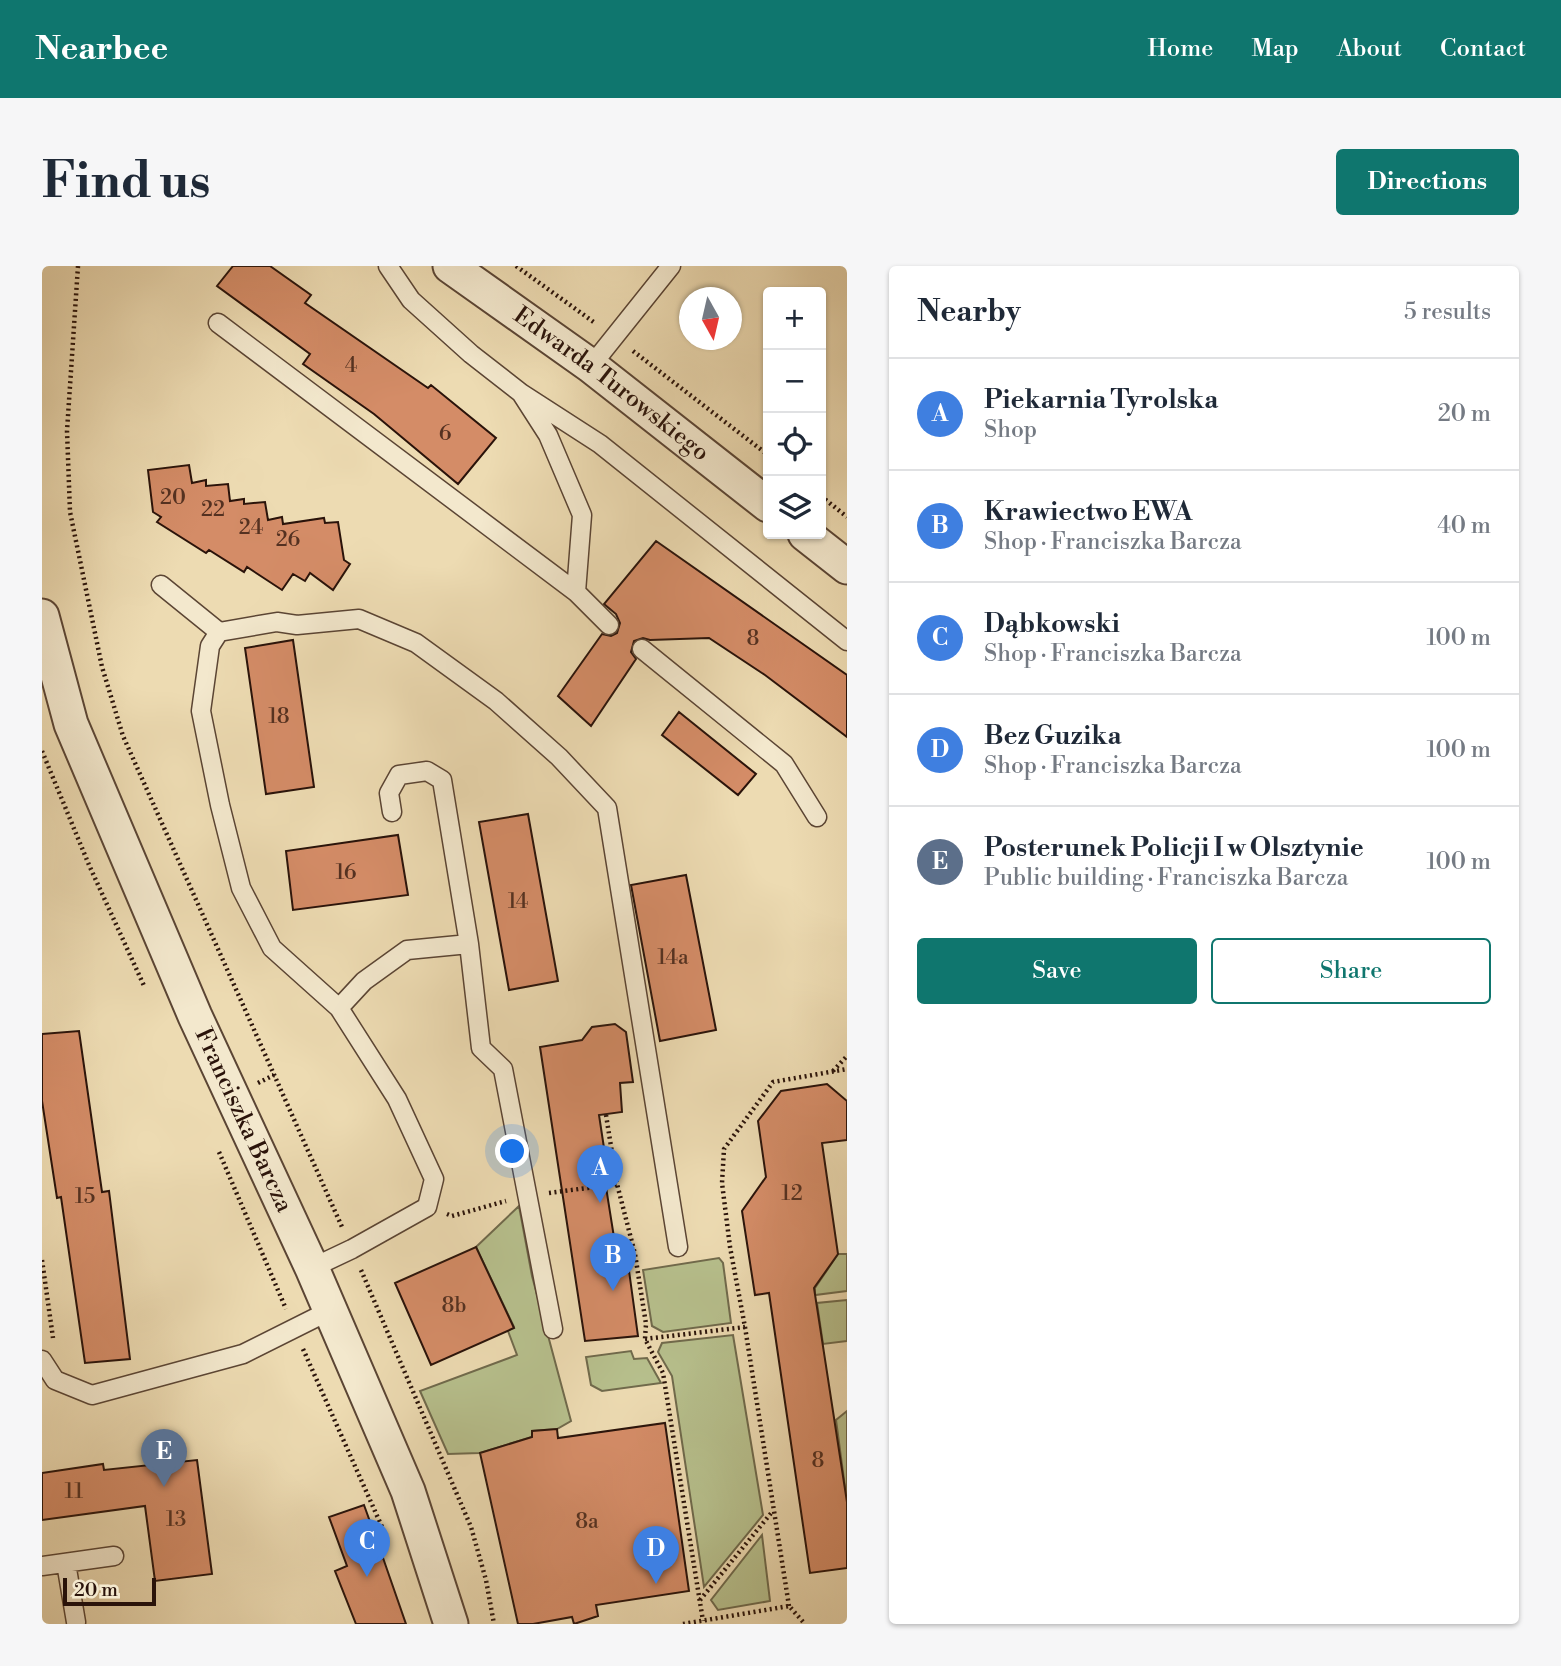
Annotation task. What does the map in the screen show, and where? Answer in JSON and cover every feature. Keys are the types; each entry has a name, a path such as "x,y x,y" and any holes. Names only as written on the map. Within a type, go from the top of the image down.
{"street":[{"name":"Edwarda Turowskiego","path":"450,266 591,366 763,501"},
{"path":"811,539 847,567"},
{"name":"Franciszka Barcza","path":"42,616 71,724 195,1016 312,1268 408,1490 451,1624"}],"lane":[{"path":"388,266 411,300 471,354 521,393 600,444 847,641"},
{"path":"591,366 671,266"},
{"path":"218,323 576,592 609,625"},
{"path":"521,393 548,435 582,515 576,592"},
{"path":"161,585 219,632"},
{"path":"312,1268 427,1207 435,1179 397,1099 340,1008 272,948 241,888 220,805 201,711 210,646 219,632 278,622 297,625 359,619 416,643 496,701 559,757 607,808 678,1247"},
{"path":"642,649 784,764 817,817"},
{"path":"393,812 389,793 400,775 426,771 442,780 468,944 481,1048 503,1069 552,1329"},
{"path":"340,1008 364,981 407,950 468,944"},
{"path":"42,1360 55,1380 92,1395 243,1354 329,1311"},
{"path":"42,1566 114,1556"},
{"path":"66,1563 76,1622"}],"path":[{"path":"78,266 67,430 70,512 102,667 123,736 352,1249 471,1527 486,1580 494,1624"},
{"path":"516,266 614,337 763,452"},
{"path":"826,500 847,517"},
{"path":"42,751 89,865 150,1000"},
{"path":"832,1071 847,1056"},
{"path":"805,1624 789,1605 773,1512 725,1209 722,1184 724,1149 774,1082 847,1069"},
{"path":"606,1115 617,1184 635,1254 646,1324 645,1339 663,1373 704,1623"},
{"path":"218,1149 387,1539"},
{"path":"427,1207 452,1216 527,1196 617,1184"},
{"path":"42,1259 53,1339"},
{"path":"645,1339 745,1327"},
{"path":"700,1601 773,1512"},
{"path":"683,1624 704,1623 789,1605"},
{"path":"704,1623 708,1614"}],"green space":[{"path":"519,1206 532,1276 571,1421 557,1429 532,1431 532,1437 480,1453 448,1454 420,1391 517,1355 508,1331 514,1327 476,1247"},
{"path":"838,1254 847,1254 847,1291 815,1295 815,1288"},
{"path":"719,1258 723,1263 731,1323 663,1332 652,1326 643,1270"},
{"path":"847,1300 847,1341 823,1344 817,1303"},
{"path":"733,1335 763,1515 704,1587 672,1376 658,1352 662,1343"},
{"path":"631,1351 634,1359 647,1358 661,1383 602,1391 591,1385 586,1357"},
{"path":"847,1411 847,1502 836,1420"},
{"path":"762,1535 770,1601 718,1610 711,1600"}],"building":[{"path":"233,266 270,266 311,295 305,303 428,388 431,385 496,438 458,484 374,414 303,364 310,354 217,286"},
{"path":"189,465 192,483 206,480 206,486 228,484 230,501 244,499 244,504 265,502 268,520 282,517 283,524 324,518 325,523 338,522 344,560 350,564 333,590 310,573 305,581 293,574 282,590 247,567 244,572 209,550 206,553 157,522 161,517 153,512 148,470"},
{"path":"656,541 847,675 847,737 765,675 709,638 643,638 634,641 631,652 636,659 591,726 558,696 602,634 611,636 617,633 620,623 616,614 604,604"},
{"path":"293,640 314,787 266,794 245,648"},
{"path":"679,712 756,774 738,795 662,735"},
{"path":"528,814 558,981 509,990 479,822"},
{"path":"398,835 408,895 293,910 286,851"},
{"path":"686,875 716,1030 660,1041 631,885"},
{"path":"615,1024 626,1032 633,1082 620,1083 622,1112 599,1115 606,1161 602,1162 616,1250 626,1249 638,1336 585,1341 540,1047 582,1040 592,1027"},
{"path":"79,1031 102,1192 109,1191 130,1359 85,1363 61,1197 57,1198 42,1101 42,1034"},
{"path":"827,1084 847,1101 847,1140 822,1143 838,1254 814,1288 847,1502 847,1568 810,1573 769,1293 755,1295 742,1211 766,1177 758,1121 781,1091"},
{"path":"476,1247 514,1328 431,1365 395,1283"},
{"path":"665,1423 689,1591 596,1605 598,1616 574,1624 572,1617 518,1624 480,1453 532,1437 532,1431 557,1429 558,1438"},
{"path":"197,1460 212,1574 155,1581 145,1506 42,1520 42,1473 103,1464 104,1470"},
{"path":"364,1505 406,1624 356,1624 335,1571 347,1566 329,1517"}],"place":[{"name":"Piekarnia Tyrolska","path":"600,1203"},
{"name":"Krawiectwo EWA","path":"613,1291"},
{"name":"Posterunek Policji I w Olsztynie","path":"164,1487"},
{"name":"Dąbkowski","path":"367,1577"},
{"name":"Bez Guzika","path":"656,1584"}]}
